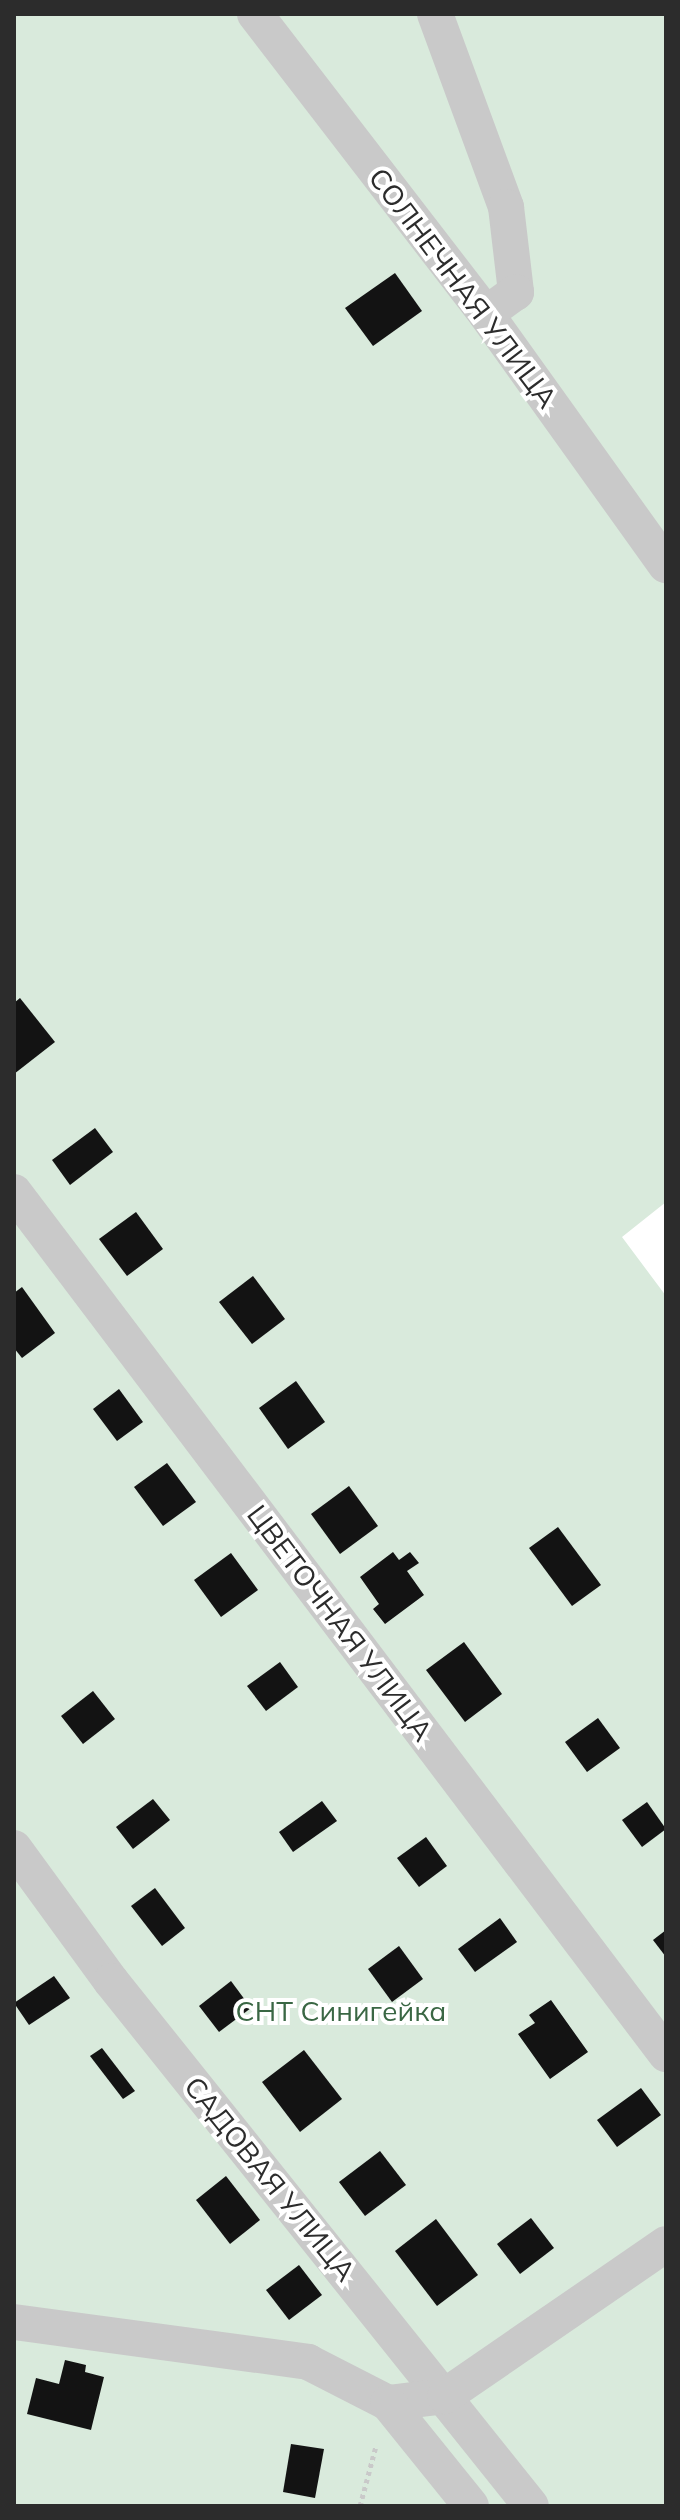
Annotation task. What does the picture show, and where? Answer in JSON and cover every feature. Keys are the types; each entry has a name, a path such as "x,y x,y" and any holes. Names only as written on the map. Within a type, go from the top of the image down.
{"street":[{"name":"СОЛНЕЧНАЯ УЛИЦА","path":"255,14 486,314 666,565"},
{"path":"435,14 506,207 516,292 486,314"},
{"name":"ЦВЕТОЧНАЯ УЛИЦА","path":"14,1192 666,2054"},
{"name":"САДОВАЯ УЛИЦА","path":"14,1848 111,1981 531,2506"},
{"path":"388,2403 445,2396 666,2244"},
{"path":"14,2322 308,2362 388,2403 471,2506"}],"path":[{"path":"360,2506 388,2403"}],"green space":[{"name":"СНТ Синигейка","path":"14,14 666,14 666,1202 622,1237 666,1296 666,2506 14,2506"}],"building":[{"path":"395,273 422,311 373,346 345,308"},
{"path":"20,998 55,1042 14,1074 14,1003"},
{"path":"95,1128 113,1152 70,1185 52,1160"},
{"path":"136,1212 163,1249 127,1276 99,1239"},
{"path":"253,1276 285,1319 252,1344 219,1302"},
{"path":"22,1287 55,1333 22,1358 14,1348 14,1293"},
{"path":"296,1381 325,1422 288,1449 259,1408"},
{"path":"119,1389 143,1422 117,1441 93,1409"},
{"path":"167,1463 196,1502 163,1526 134,1487"},
{"path":"349,1486 378,1526 340,1554 311,1514"},
{"path":"558,1527 601,1585 572,1606 529,1548"},
{"path":"393,1552 399,1560 410,1552 419,1563 407,1571 424,1595 385,1624 373,1609 379,1604 360,1577"},
{"path":"231,1553 258,1590 221,1617 194,1580"},
{"path":"464,1642 502,1694 465,1722 426,1670"},
{"path":"280,1662 298,1687 266,1711 247,1686"},
{"path":"93,1691 115,1719 83,1744 61,1716"},
{"path":"598,1718 620,1748 587,1772 565,1742"},
{"path":"153,1799 170,1820 133,1849 116,1827"},
{"path":"322,1801 337,1821 293,1852 279,1832"},
{"path":"647,1802 666,1829 642,1847 622,1820"},
{"path":"426,1837 447,1866 419,1887 397,1858"},
{"path":"155,1888 185,1928 162,1946 131,1906"},
{"path":"500,1918 517,1942 475,1972 458,1949"},
{"path":"666,1930 666,1957 653,1940"},
{"path":"399,1946 423,1979 392,2002 368,1969"},
{"path":"54,1976 70,1998 29,2025 14,2003"},
{"path":"231,1981 251,2008 219,2032 199,2006"},
{"path":"551,2000 588,2052 550,2079 518,2034 535,2023 529,2015"},
{"path":"102,2048 135,2091 123,2099 90,2056"},
{"path":"304,2050 342,2099 300,2132 262,2082"},
{"path":"641,2088 661,2115 617,2147 597,2120"},
{"path":"380,2151 406,2185 365,2216 339,2182"},
{"path":"226,2176 260,2220 230,2244 196,2200"},
{"path":"531,2218 554,2248 520,2274 497,2244"},
{"path":"436,2219 478,2275 437,2306 395,2251"},
{"path":"299,2265 322,2295 289,2320 266,2290"},
{"path":"65,2360 86,2365 85,2372 104,2377 91,2430 27,2414 36,2378 59,2384"},
{"path":"291,2444 324,2449 315,2498 283,2492"}]}
